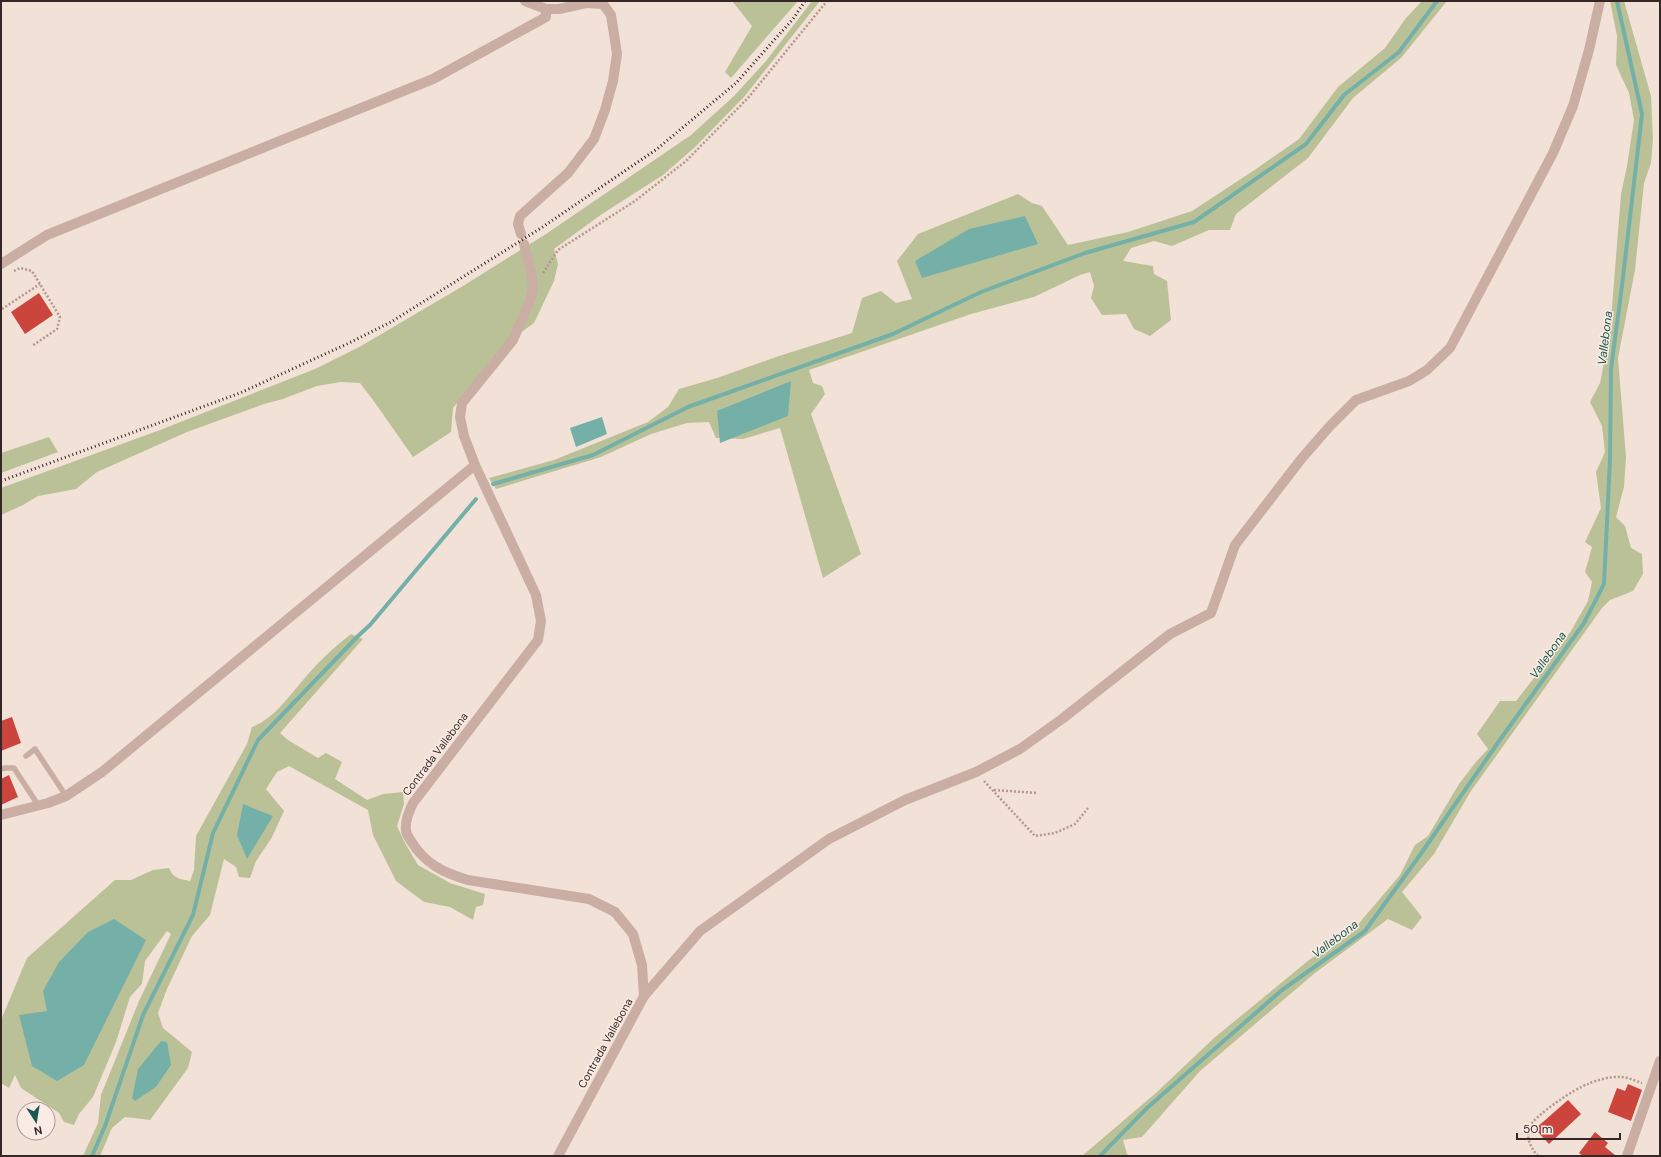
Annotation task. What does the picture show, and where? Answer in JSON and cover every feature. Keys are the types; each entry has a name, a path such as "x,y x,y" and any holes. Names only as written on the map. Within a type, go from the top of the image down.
{"street":[{"name":"Contrada Vallebona","path":"525,1 546,9 559,9 586,3 603,4 611,15 617,54 613,81 605,110 594,139 568,173 520,216 518,224 531,271 533,287 531,298 513,340 462,403 460,417 464,436 475,465 536,595 541,622 538,640 412,803 407,817 406,831 416,849 430,864 449,875 468,880 589,899 615,912 633,934 642,965 644,996 558,1156"},
{"path":"644,996 700,931 829,839 905,800 976,772 1020,749 1062,719 1170,634 1210,613 1236,545 1302,458 1330,426 1356,400 1409,382 1427,370 1450,348 1553,153 1573,106 1589,50 1600,1"},
{"path":"1,264 47,236 433,79 546,17 546,9"},
{"path":"1,815 66,796 102,772 475,465"},
{"path":"1627,1156 1660,1061"}],"lane":[{"path":"26,756 35,749 66,796"},
{"path":"1,770 5,768 14,768 38,805"}],"path":[{"path":"533,287 558,250 635,201 686,161 748,98 827,1"},
{"path":"13,271 20,268 32,271 60,317 57,329 32,346"},
{"path":"2,309 40,284"},
{"path":"976,772 1035,836 1055,834 1075,824 1088,808"},
{"path":"994,790 1037,793"},
{"path":"1538,1156 1531,1148 1528,1138 1529,1127 1535,1118 1566,1096 1586,1084 1621,1077 1651,1087"}],"green space":[{"path":"732,1 798,1 731,78 725,72 752,26"},
{"path":"812,1 820,1 744,97 694,148 663,175 602,214 554,249 558,264 554,281 534,323 505,344 453,408 451,432 413,457 360,383 341,382 317,386 187,432 97,472 76,489 38,496 1,515 1,488 160,430 315,369 361,346 463,286 546,234 691,135 734,96 766,61"},
{"path":"1422,1 1447,1 1401,58 1353,98 1308,158 1236,214 1230,230 1209,230 1172,246 1154,241 1131,248 1123,261 1153,266 1154,274 1167,281 1171,320 1150,336 1134,329 1126,314 1102,315 1091,298 1094,286 1090,272 1080,275 1034,297 971,314 809,370 813,383 822,386 825,394 811,414 861,554 823,578 780,428 743,439 716,438 709,422 687,423 651,434 601,457 496,489 489,478 554,460 648,422 668,407 679,389 717,378 779,356 852,333 862,298 881,291 896,303 912,299 897,261 918,234 1018,194 1032,203 1042,206 1068,245 1128,232 1192,211 1299,139 1338,87 1385,48 1406,18"},
{"path":"1610,1 1624,1 1651,96 1653,139 1651,163 1644,183 1635,270 1618,358 1626,457 1624,487 1616,517 1625,526 1631,548 1642,554 1643,574 1633,591 1610,600 1602,608 1471,791 1434,854 1402,892 1422,917 1412,930 1388,919 1315,973 1200,1071 1142,1137 1123,1140 1129,1156 1082,1156 1157,1092 1214,1038 1309,960 1355,928 1400,875 1415,845 1428,836 1459,784 1488,749 1477,734 1500,701 1516,701 1571,631 1588,601 1592,582 1585,572 1592,547 1585,542 1601,508 1596,472 1605,452 1602,426 1590,402 1600,383 1610,332 1621,194 1634,120 1629,93 1616,65 1617,36"},
{"path":"49,437 58,452 1,473 1,453"},
{"path":"351,634 363,639 280,733 288,740 318,758 326,753 342,762 335,779 367,800 383,794 403,792 404,804 397,826 418,865 450,883 485,894 483,905 476,907 473,920 450,907 424,902 396,881 373,835 368,810 289,766 277,772 266,789 284,811 271,839 256,861 250,878 239,877 236,867 224,859 210,915 192,936 167,989 158,1013 163,1028 192,1052 188,1068 150,1120 125,1117 112,1128 100,1156 83,1156 98,1123 101,1095 139,1001 171,934 167,931 145,961 142,984 130,997 116,1042 93,1097 79,1114 74,1125 64,1122 59,1113 56,1111 56,1101 41,1101 21,1088 15,1075 9,1088 1,1083 1,1020 27,958 115,880 131,880 153,870 169,868 172,874 177,878 190,881 194,870 196,836 247,744 252,727 274,713 320,661"}],"water":[{"path":"1025,216 1038,244 922,278 915,261 969,229"},
{"path":"791,381 788,416 720,443 717,411"},
{"path":"602,417 607,434 576,447 570,428"},
{"path":"243,804 273,816 247,859 237,835"},
{"path":"114,919 146,940 84,1065 57,1081 32,1066 19,1015 47,1011 43,991 59,962 88,932"},
{"path":"161,1041 167,1042 171,1065 156,1087 135,1101 132,1098 138,1069"}],"building":[{"path":"39,293 53,315 25,334 11,312"},
{"path":"12,717 21,743 1,751 1,721"},
{"path":"9,775 18,797 1,805 1,779"},
{"path":"1628,1084 1642,1090 1631,1121 1608,1112 1617,1088 1625,1091"},
{"path":"1568,1100 1581,1114 1549,1144 1535,1129"},
{"path":"1595,1132 1608,1143 1605,1147 1615,1155 1614,1156 1583,1156 1579,1153"}],"waterway":[{"path":"493,484 593,455 688,407 893,334 981,292 1085,253 1194,222 1306,144 1344,95 1399,52 1437,1"},
{"name":"Vallebona","path":"1100,1156 1147,1108 1282,990 1365,931 1584,623 1604,584 1610,459 1611,369 1642,114 1617,1"},
{"path":"92,1156 105,1126 143,1015 193,915 213,833 258,740 370,625 476,499"}],"railway":[{"path":"1,481 240,393 391,322 541,228 657,149 736,83 793,19 805,1"}]}
